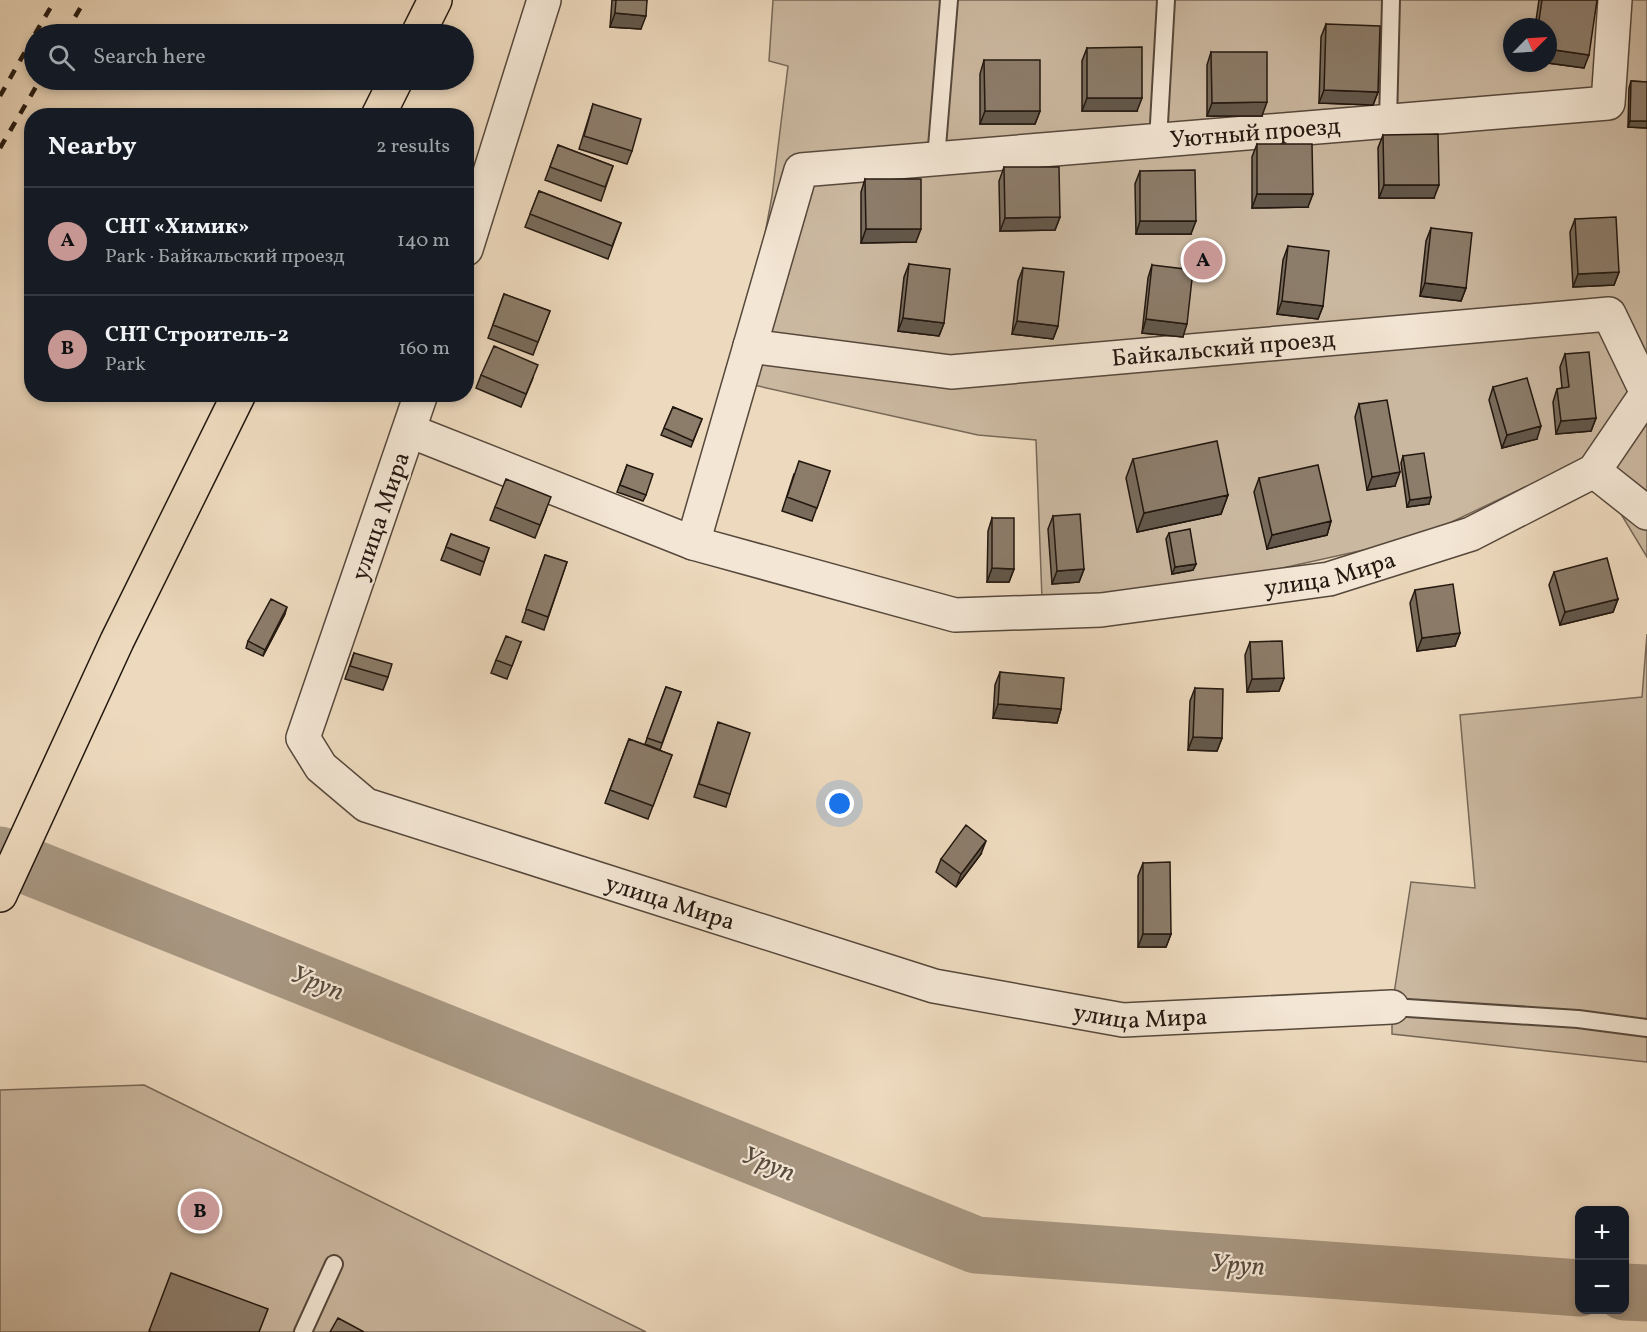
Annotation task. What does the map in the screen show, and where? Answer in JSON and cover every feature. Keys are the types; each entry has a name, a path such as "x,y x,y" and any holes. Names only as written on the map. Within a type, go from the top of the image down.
{"main road":[{"path":"423,24 435,0"},
{"path":"382,108 391,90"},
{"path":"0,895 117,641 235,402"}],"street":[{"path":"474,223 544,0"},
{"name":"Уютный проезд","path":"750,346 801,170 1608,103 1615,0"},
{"name":"Байкальский проезд","path":"750,346 951,372 1609,314 1647,393"},
{"path":"693,543 750,346"},
{"name":"улица Мира","path":"410,431 693,543 954,615 1101,610 1329,579 1471,534 1594,471 1647,393"},
{"name":"улица Мира","path":"419,402 303,738 321,767 366,805 934,986 1123,1020 1392,1007"},
{"path":"1594,471 1647,513"}],"lane":[{"path":"936,159 949,0"},
{"path":"1158,141 1166,0"},
{"path":"1388,122 1391,0"},
{"path":"1392,1007 1578,1019 1647,1029"},
{"path":"303,1332 334,1264"}],"shaded area":[{"path":"773,0 1647,0 1647,557 1595,471 1565,468 1418,538 1201,586 1042,599 1036,440 978,435 731,380 748,325 772,196 788,66 769,61"},
{"path":"1647,634 1647,1062 1392,1034 1392,1007 1411,882 1475,888 1460,715 1642,697"},
{"path":"144,1085 646,1332 0,1332 0,1090"}],"building":[{"path":"616,0 647,0 646,16 615,13"},
{"path":"1542,0 1597,0 1589,55 1557,50 1557,18 1539,18"},
{"path":"1326,24 1380,26 1378,92 1324,90"},
{"path":"1142,47 1142,98 1087,98 1087,48"},
{"path":"1211,52 1267,52 1267,102 1212,103"},
{"path":"984,60 1040,60 1040,111 985,111"},
{"path":"1631,81 1647,82 1647,121 1630,121"},
{"path":"593,104 641,119 632,151 584,136"},
{"path":"1438,134 1439,185 1384,185 1383,135"},
{"path":"1257,144 1312,144 1313,194 1257,194"},
{"path":"558,145 613,166 605,187 550,167"},
{"path":"1004,167 1059,167 1060,217 1005,218"},
{"path":"1195,170 1196,221 1140,221 1140,171"},
{"path":"865,179 921,179 921,229 866,229"},
{"path":"539,191 621,223 612,246 530,214"},
{"path":"1616,217 1619,272 1578,274 1575,219"},
{"path":"1431,228 1472,233 1466,288 1425,283"},
{"path":"1288,246 1329,251 1323,306 1282,301"},
{"path":"909,264 950,269 944,323 903,318"},
{"path":"1152,265 1193,270 1187,324 1146,319"},
{"path":"1023,268 1064,272 1058,326 1017,321"},
{"path":"504,294 550,311 538,342 493,325"},
{"path":"494,346 538,365 526,394 481,375"},
{"path":"1589,352 1596,418 1561,421 1557,389 1569,387 1565,354"},
{"path":"1527,378 1541,426 1507,435 1493,387"},
{"path":"1387,400 1400,472 1372,477 1359,404"},
{"path":"673,407 702,419 693,441 664,428"},
{"path":"1217,441 1228,495 1144,513 1133,459"},
{"path":"1424,453 1431,497 1410,500 1403,456"},
{"path":"799,461 830,471 817,508 787,497"},
{"path":"627,465 653,474 646,495 620,485"},
{"path":"1318,465 1331,521 1272,535 1259,478"},
{"path":"506,479 551,497 540,525 495,507"},
{"path":"1080,514 1084,569 1057,571 1053,516"},
{"path":"992,518 1014,518 1014,569 992,568"},
{"path":"1190,529 1196,564 1175,567 1169,533"},
{"path":"451,534 489,548 484,562 446,547"},
{"path":"545,555 567,562 548,617 526,609"},
{"path":"1607,558 1618,599 1565,612 1554,572"},
{"path":"1453,584 1460,633 1422,638 1415,590"},
{"path":"271,599 287,607 265,650 248,641"},
{"path":"506,636 521,642 512,666 496,660"},
{"path":"1282,641 1284,678 1252,679 1250,642"},
{"path":"354,653 392,664 388,677 350,666"},
{"path":"1000,672 1064,678 1061,709 998,704"},
{"path":"666,687 681,692 662,743 647,738"},
{"path":"1195,688 1223,689 1222,738 1193,737"},
{"path":"718,722 750,733 730,794 699,784"},
{"path":"629,739 672,755 653,806 610,790"},
{"path":"966,825 986,841 961,874 941,859"},
{"path":"1170,862 1171,934 1143,934 1143,863"},
{"path":"171,1273 268,1309 259,1332 149,1331"},
{"path":"338,1318 364,1332 330,1332"}],"waterway":[{"name":"Уруп","path":"0,855 976,1245 1575,1288"},
{"name":"Уруп","path":"1629,1292 1647,1293"}],"railway":[{"path":"41,24 55,0"},
{"path":"71,24 85,0"},
{"path":"0,96 24,54"},
{"path":"0,148 34,90"}],"place":[{"name":"СНТ «Химик»","path":"1203,260"},
{"name":"СНТ Строитель-2","path":"200,1211"}]}
